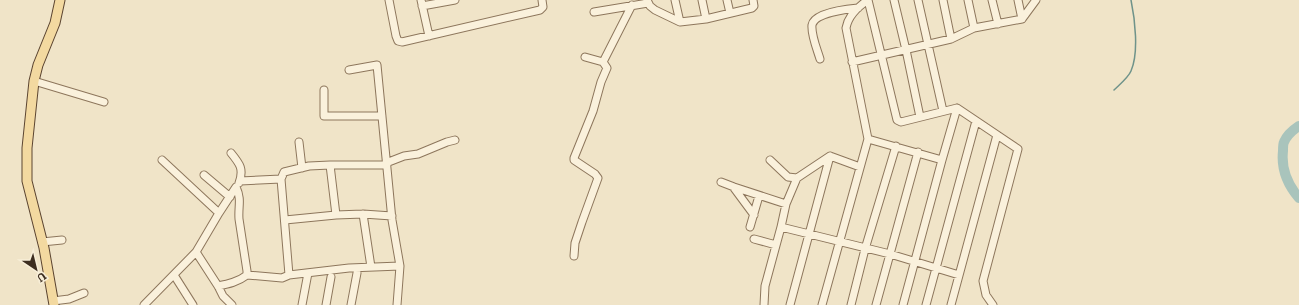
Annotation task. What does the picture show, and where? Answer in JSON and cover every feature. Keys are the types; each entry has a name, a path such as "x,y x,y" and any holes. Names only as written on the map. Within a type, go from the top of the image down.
{"main road":[{"path":"54,303 42,242 27,181 27,148 34,81 38,65 55,23 60,0"}],"street":[{"path":"389,0 393,25 398,41 402,42 540,10 543,7 544,0"},
{"path":"429,36 422,3 455,0"},
{"path":"675,0 680,22"},
{"path":"702,0 706,19"},
{"path":"727,0 730,13"},
{"path":"594,12 648,2 655,10 680,22 706,19 752,8 754,6 754,0"},
{"path":"822,305 868,139 846,28 847,23 858,8 868,0 897,120 901,122 957,108 1016,147 1018,151 982,281 986,295 992,305"},
{"path":"894,0 920,117"},
{"path":"918,0 944,111"},
{"path":"943,0 951,39"},
{"path":"968,0 974,28"},
{"path":"992,0 998,24"},
{"path":"1018,0 1022,19"},
{"path":"852,62 951,39 974,28 1022,19 1036,0"},
{"path":"603,62 632,5"},
{"path":"820,59 812,30 812,23 814,20 832,12 858,8"},
{"path":"574,256 575,243 598,178 595,174 574,160 574,158 593,111 601,82 607,68 603,62 585,57"},
{"path":"349,70 376,65 392,216 400,266 397,305"},
{"path":"34,81 104,102"},
{"path":"324,90 324,116 382,116"},
{"path":"903,305 957,108"},
{"path":"926,305 976,121"},
{"path":"951,305 997,135"},
{"path":"868,139 942,160"},
{"path":"289,275 281,179 284,172 309,166 386,164 404,156 418,154 455,140"},
{"path":"299,142 302,168"},
{"path":"851,305 896,146"},
{"path":"876,305 918,152"},
{"path":"144,305 196,252 238,184 242,176 240,164 231,153"},
{"path":"830,156 860,167"},
{"path":"764,305 766,286 786,204 797,178 830,156"},
{"path":"790,305 830,156"},
{"path":"162,160 219,213"},
{"path":"770,160 788,177 797,178"},
{"path":"330,165 336,215"},
{"path":"204,175 230,197"},
{"path":"238,184 281,179"},
{"path":"721,182 786,204"},
{"path":"238,184 241,202 239,212 247,271 246,276"},
{"path":"734,187 754,215"},
{"path":"750,227 759,196"},
{"path":"285,220 336,215 363,214 392,216"},
{"path":"363,214 371,267"},
{"path":"781,227 890,254 959,275"},
{"path":"754,238 776,245"},
{"path":"42,242 62,240"},
{"path":"196,252 223,296 232,305"},
{"path":"218,286 231,283 246,276 282,278 289,275 349,268 400,266"},
{"path":"302,305 308,273"},
{"path":"352,305 357,273"},
{"path":"174,275 194,305"},
{"path":"326,305 331,277"},
{"path":"54,303 84,293"}],"waterway":[{"path":"1114,90 1128,76 1131,71 1135,55 1136,36 1131,0"},
{"path":"1299,126 1290,133 1285,139 1283,145 1284,170 1288,182 1299,198"}]}
